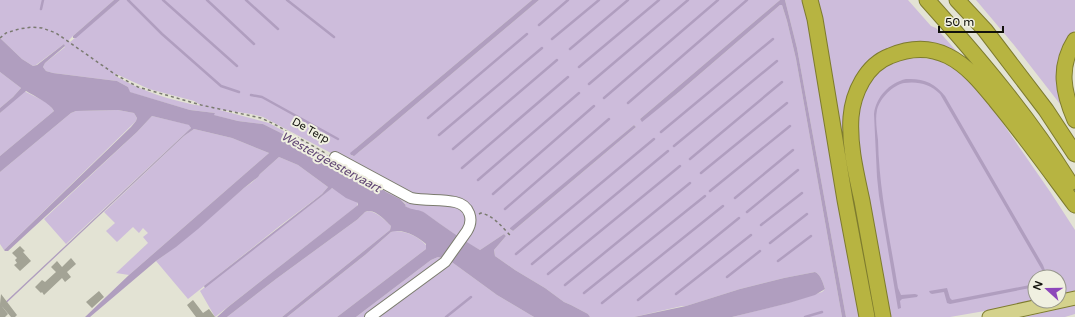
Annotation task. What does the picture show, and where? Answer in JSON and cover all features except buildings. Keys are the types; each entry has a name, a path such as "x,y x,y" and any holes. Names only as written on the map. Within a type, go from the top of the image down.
{"highway":[{"path":"810,0 815,19 845,200 867,317"},
{"path":"927,0 970,48 1028,121 1075,192"},
{"path":"957,0 985,30 1046,110 1075,154"},
{"path":"1075,40 1066,58 1064,89 1075,120"},
{"path":"883,317 856,169 851,129 851,115 856,91 874,65 885,58 904,50 921,49 936,51 960,63 974,75 1019,129 1075,205"}],"main road":[{"path":"989,317 1075,298"}],"street":[{"name":"De Terp","path":"335,158 411,198 456,202 465,207 469,212 471,220"},
{"path":"370,317 444,262 470,227 471,220"}],"path":[{"name":"De Terp","path":"0,38 6,33 32,27 42,28 56,33 116,75 138,87 201,105 261,118 335,158"},
{"path":"471,220 481,213 488,214 510,235"}],"shaded area":[{"path":"0,0 114,0 73,36 69,40 70,42 120,0 532,0 356,148 351,153 352,156 376,138 539,0 780,0 640,119 642,121 679,92 780,5 782,5 796,59 842,317 732,317 788,303 822,292 825,289 820,277 815,272 740,289 686,306 634,317 590,317 588,314 564,302 495,256 494,250 506,236 504,234 480,250 464,241 473,224 473,220 471,212 460,202 412,196 263,117 216,109 269,123 407,199 422,203 448,203 460,206 468,215 469,222 466,230 460,238 423,212 412,210 405,206 406,204 400,199 382,189 367,184 316,154 309,147 263,124 238,121 213,115 215,113 190,110 129,92 128,87 117,81 46,71 43,67 45,63 65,47 64,44 33,66 22,59 0,38","holes":["116,74 149,89 194,101 202,106 146,91 114,75","634,125 636,127 513,231 510,229"]},
{"path":"785,0 804,0 859,317 846,317 797,48"},
{"path":"817,0 908,0 931,26 936,28 967,63 894,49 850,93 877,313 875,314"},
{"path":"976,0 1075,0 1075,30 1070,37 1067,113 1014,45"},
{"path":"915,57 937,60 947,65 957,71 971,84 995,112 1075,230 1075,294 1067,296 1067,269 1027,269 1027,304 950,317 890,317 887,313 859,155 857,130 860,101 867,85 882,69 901,60"},
{"path":"0,72 21,88 0,108"},
{"path":"24,91 48,103 54,111 0,156 0,113"},
{"path":"118,110 134,113 137,118 136,121 4,250 0,244 0,172 71,113 76,111"},
{"path":"152,116 190,125 191,128 66,244 44,219 137,132"},
{"path":"194,129 232,138 269,153 129,275 116,273 148,243 143,237 148,233 143,228 139,233 133,227 117,242 106,231 115,223 104,212 184,136"},
{"path":"279,157 298,165 328,187 322,194 188,299 156,261 255,180"},
{"path":"332,188 358,203 357,206 215,317 200,291"},
{"path":"369,211 386,221 391,226 390,230 282,317 227,317 358,219 365,212"},
{"path":"391,232 407,233 416,237 427,246 426,249 337,317 287,317 365,255"},
{"path":"438,257 442,258 366,317 356,317 431,260"},
{"path":"449,260 497,295 534,317 373,317"},
{"path":"1075,305 1075,314 1065,317 1025,317 1058,309 1067,309 1067,307"}],"water":[{"path":"114,0 120,0 76,38 73,38 73,36"},
{"path":"532,0 539,0 376,138 354,156 351,155 350,153"},
{"path":"780,0 785,0 797,48 846,317 842,317 796,59 782,5 780,5 642,122 640,119"},
{"name":"Westergeestervaart","path":"0,38 22,59 33,66 37,65 64,44 65,46 45,63 43,67 46,71 117,81 128,87 130,92 190,110 215,113 214,115 238,121 263,124 309,147 316,154 367,184 382,189 400,199 406,205 405,206 423,212 480,250 504,234 506,236 494,250 495,256 564,302 588,314 590,317 534,317 497,295 449,260 438,257 431,260 356,317 337,317 426,249 426,244 415,236 405,232 396,231 391,232 365,255 287,317 282,317 390,230 391,226 383,218 372,211 368,211 227,317 217,317 358,205 358,203 346,198 332,188 205,288 204,286 322,194 328,187 298,165 279,157 198,229 156,261 90,317 85,317 129,275 269,153 232,138 194,129 184,136 0,309 0,307 191,128 189,125 152,116 137,132 8,251 5,251 4,250 131,127 137,118 134,113 118,110 76,111 71,113 0,172 0,156 54,111 45,102 26,91 0,113 0,108 21,88 0,72"},
{"path":"906,79 918,79 928,82 941,91 945,96 1044,269 1041,269 940,94 924,84 914,82 900,84 891,89 881,101 876,117 880,177 898,288 901,295 918,295 917,297 902,299 900,301 901,308 898,309 879,196 874,114 877,102 884,92 889,87"},
{"path":"634,125 636,127 513,231 510,229 510,228"},
{"path":"815,272 823,282 825,289 815,295 789,303 732,317 634,317 686,306 740,289"},
{"path":"1027,286 1027,289 950,304 947,303 944,292 932,294 929,291 947,288 952,300"}],"waterway":[{"path":"41,9 43,0"},
{"path":"128,0 162,34 221,86 239,92"},
{"path":"163,0 237,66"},
{"path":"207,0 254,44"},
{"path":"246,0 278,29"},
{"path":"287,0 334,37"},
{"path":"539,25 568,0"},
{"path":"552,39 599,0"},
{"path":"570,49 628,0"},
{"path":"579,67 659,0"},
{"path":"589,84 688,0"},
{"path":"604,98 718,0"},
{"path":"628,103 747,0"},
{"path":"428,118 527,34"},
{"path":"661,132 773,39"},
{"path":"439,135 542,48"},
{"path":"453,149 557,60"},
{"path":"674,146 777,61"},
{"path":"462,168 568,77"},
{"path":"690,159 782,82"},
{"path":"478,180 579,93"},
{"path":"251,95 262,97 338,139"},
{"path":"701,173 787,103"},
{"path":"493,194 594,106"},
{"path":"505,209 609,119"},
{"path":"710,191 790,126"},
{"path":"516,254 654,139"},
{"path":"735,198 793,150"},
{"path":"532,264 668,151"},
{"path":"548,274 680,166"},
{"path":"747,212 798,170"},
{"path":"565,285 690,183"},
{"path":"761,225 802,193"},
{"path":"584,293 705,196"},
{"path":"602,303 723,206"},
{"path":"770,243 807,214"},
{"path":"638,300 739,218"},
{"path":"676,294 751,235"},
{"path":"778,261 811,236"},
{"path":"727,277 760,251"},
{"path":"446,317 471,297"},
{"path":"805,317 822,312"}]}
